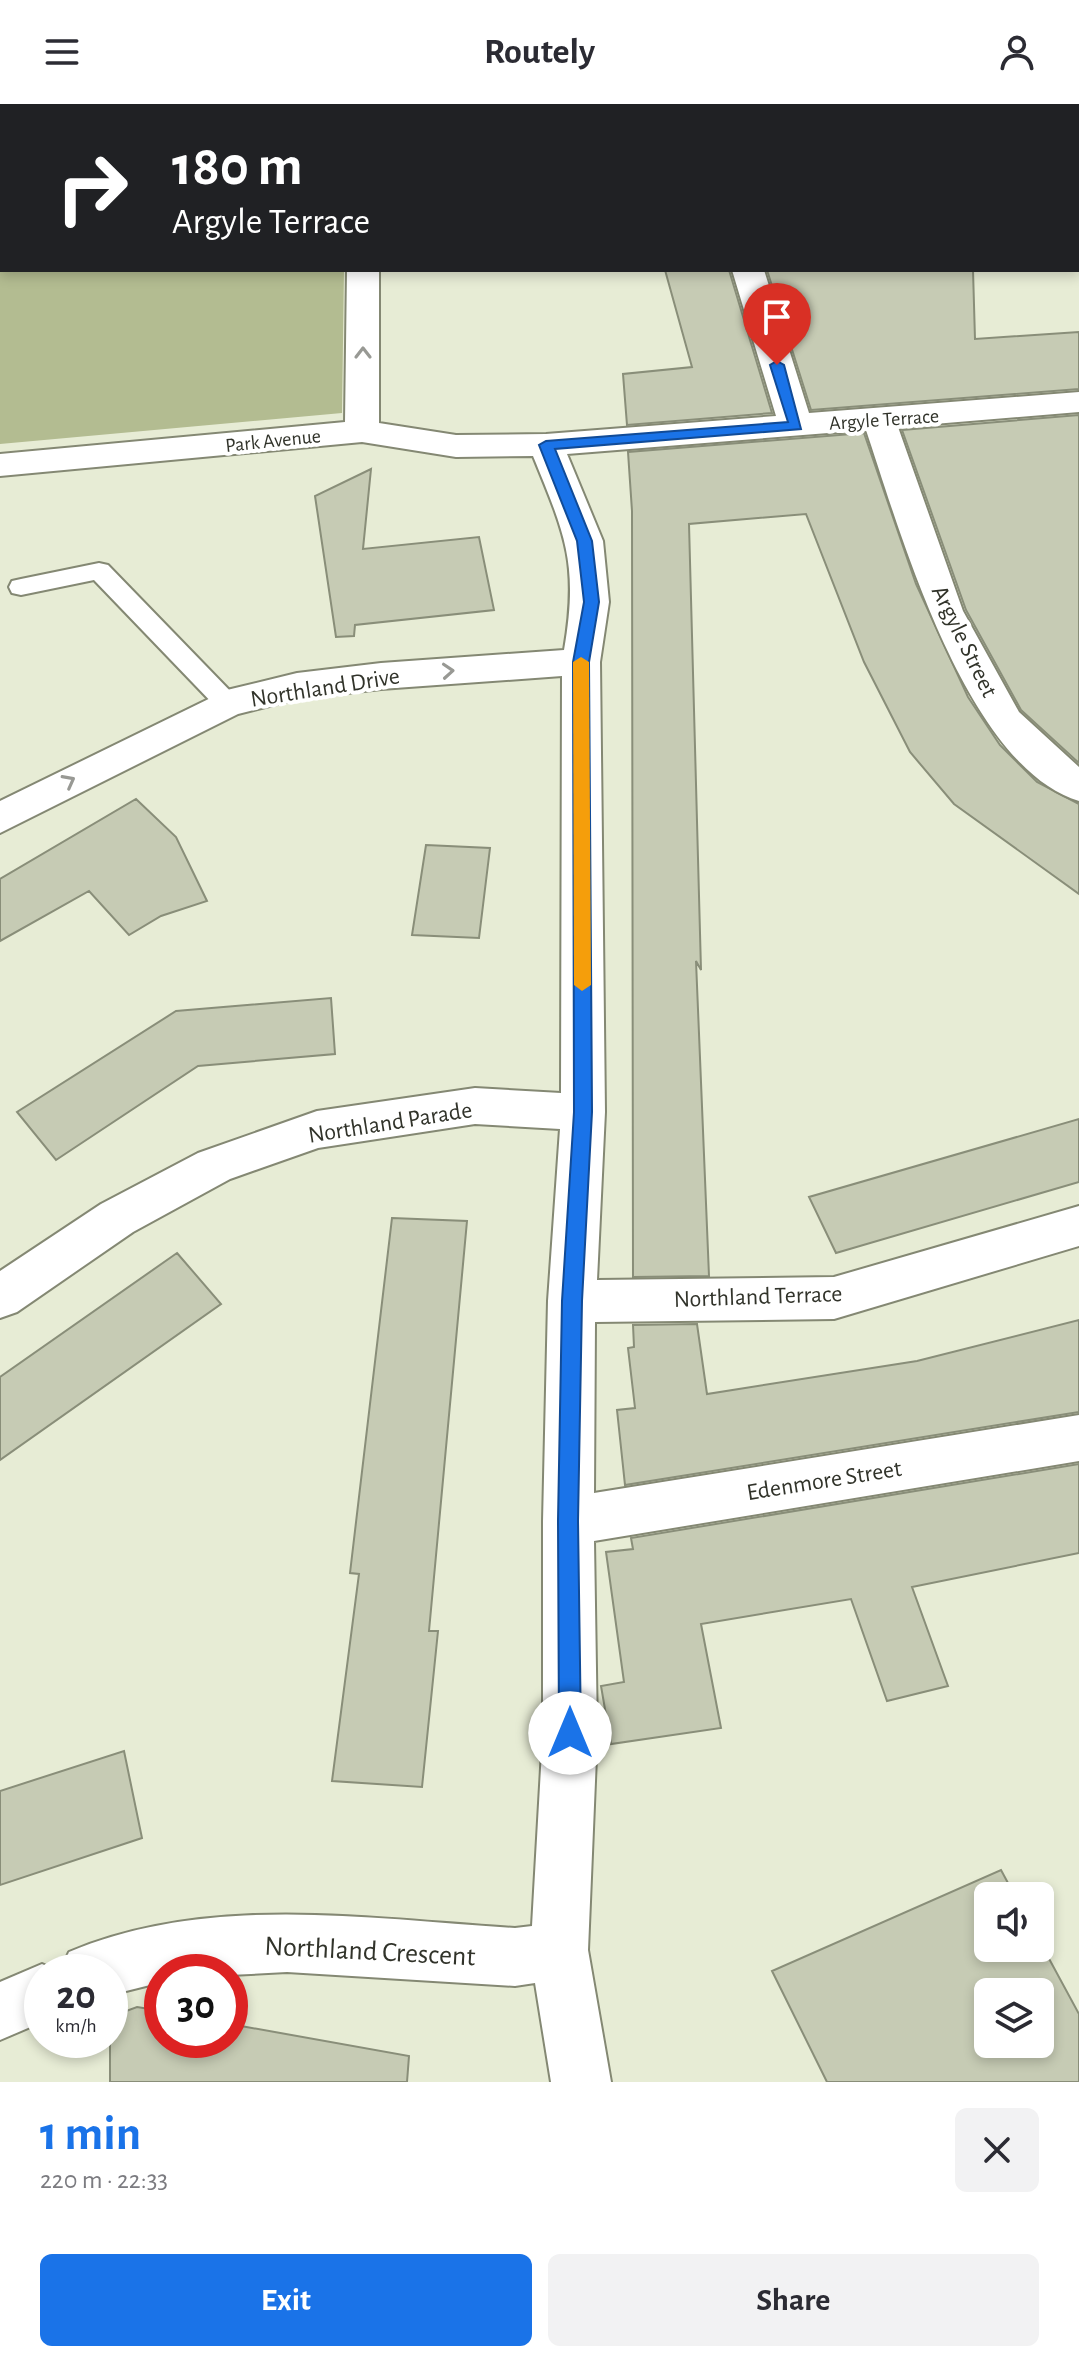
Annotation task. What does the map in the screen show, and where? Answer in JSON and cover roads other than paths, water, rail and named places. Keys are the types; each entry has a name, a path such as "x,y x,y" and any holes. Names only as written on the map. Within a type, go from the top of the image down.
{"street":[{"path":"362,431 363,272"},
{"path":"749,272 796,426"},
{"name":"Argyle Terrace","path":"546,445 1079,402"},
{"name":"Argyle Street","path":"879,420 945,611 1005,721 1046,762 1079,787"},
{"name":"Park Avenue","path":"0,465 362,431 456,446 546,445"},
{"path":"546,445 585,541 591,602 581,662 583,1112 572,1301 568,1521 570,1733 559,1950 581,2082"},
{"name":"Northland Drive","path":"0,818 227,703 297,686 381,676 581,662"},
{"name":"Northland Parade","path":"0,1297 117,1218 214,1166 317,1130 475,1106 583,1112"},
{"name":"Northland Terrace","path":"572,1301 834,1298 1079,1226"},
{"name":"Edenmore Street","path":"568,1521 1079,1438"},
{"name":"Northland Crescent","path":"128,1962 178,1949 287,1943 515,1957 559,1950"},
{"path":"0,2011 24,2001"}],"lane":[{"path":"21,587 99,571 227,703"}]}
